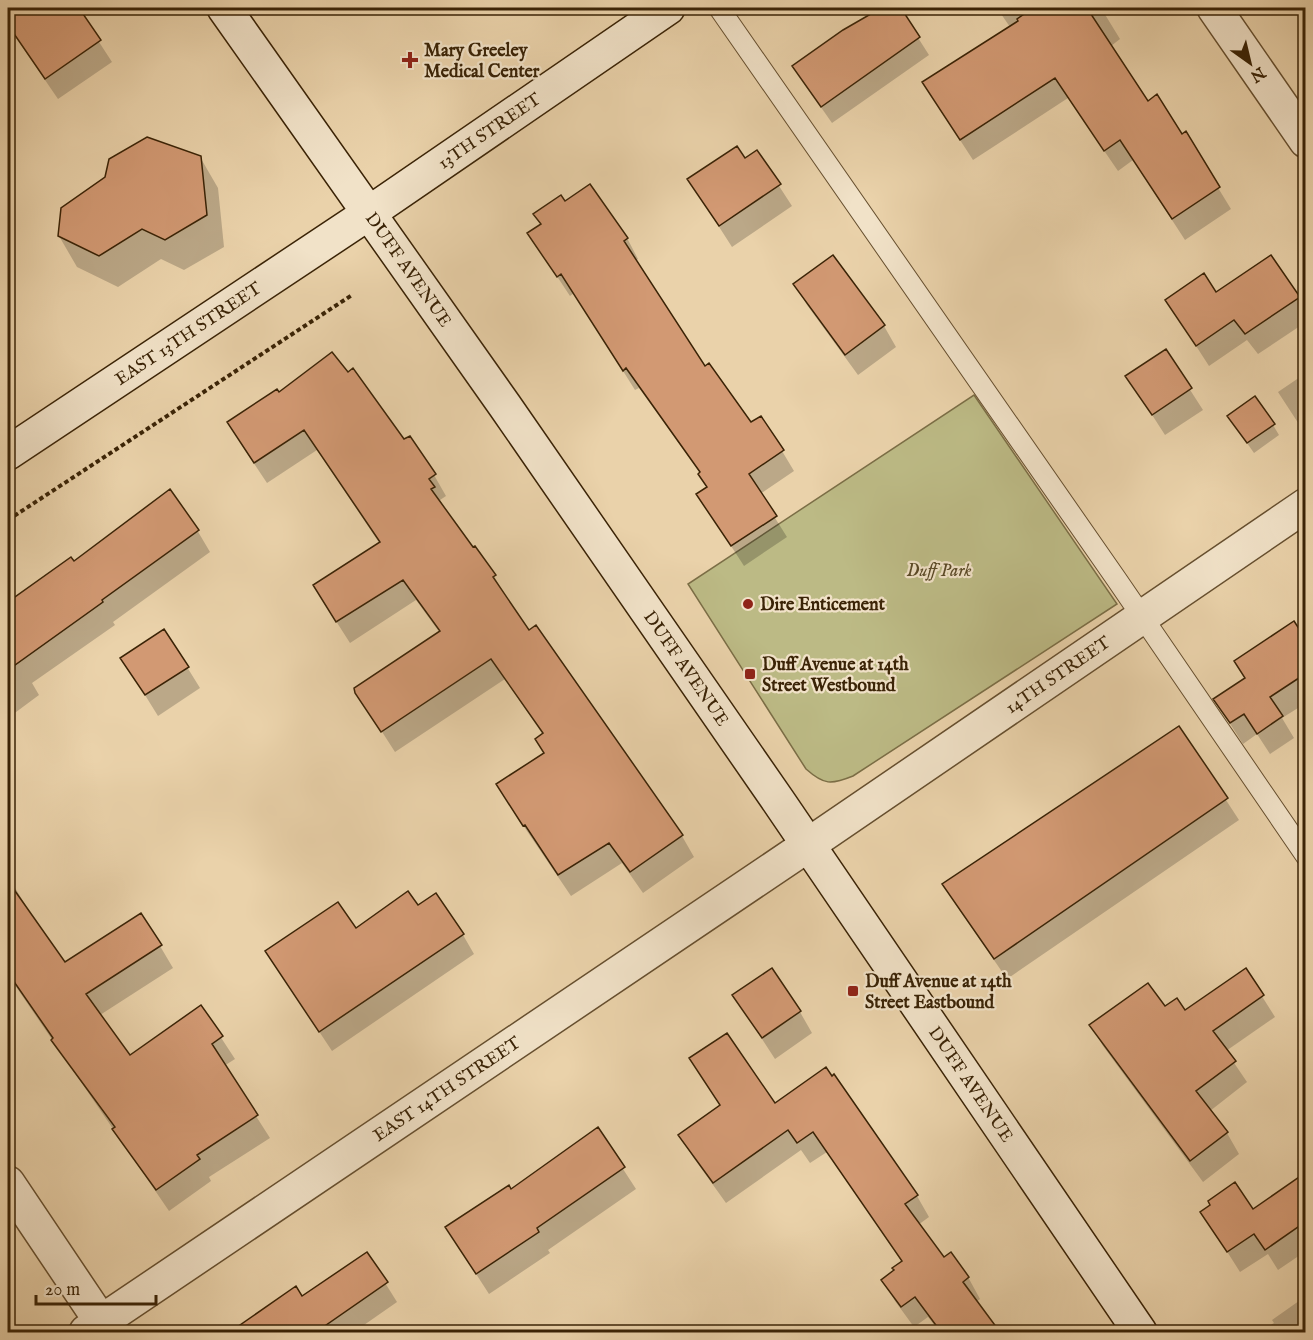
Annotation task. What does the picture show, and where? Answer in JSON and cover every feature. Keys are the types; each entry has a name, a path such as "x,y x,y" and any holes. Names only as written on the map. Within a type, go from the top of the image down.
{"main road":[{"name":"DUFF AVENUE","path":"224,8 505,406 1140,1332"},
{"name":"13TH STREET","path":"369,213 668,8"},
{"path":"1214,8 1305,141"},
{"name":"EAST 13TH STREET","path":"8,453 369,213"},
{"name":"14TH STREET","path":"808,845 1305,505"},
{"name":"EAST 14TH STREET","path":"98,1329 808,845"},
{"path":"8,1183 98,1329"}],"lane":[{"path":"719,8 1143,616 1305,856"}],"path":[{"path":"8,520 352,294"}],"green space":[{"name":"Duff Park","path":"974,395 1117,604 853,776 833,782 823,781 806,769 688,584"}],"building":[{"path":"8,8 79,8 101,40 45,79 8,25"},
{"path":"881,8 901,8 920,37 821,107 792,66 843,30"},
{"path":"1033,8 1087,8 1148,101 1157,94 1182,134 1186,131 1220,187 1172,219 1120,140 1104,151 1055,78 960,140 922,82 1018,21 1017,19"},
{"path":"147,137 201,156 207,215 165,240 142,229 99,256 58,236 61,208 105,177 109,159"},
{"path":"737,146 745,158 757,150 781,184 719,226 687,179"},
{"path":"590,184 628,238 624,241 705,366 709,363 751,422 761,416 784,450 749,474 777,516 731,546 696,494 707,487 698,474 700,472 626,368 623,371 561,274 557,277 527,233 541,224 533,214 561,195 565,201"},
{"path":"833,255 885,325 845,355 793,284"},
{"path":"1271,255 1300,297 1245,334 1234,320 1196,346 1165,300 1204,273 1216,292"},
{"path":"1166,349 1192,388 1152,415 1125,376"},
{"path":"332,352 348,372 353,368 404,439 410,436 436,474 429,479 435,487 431,489 496,575 493,577 529,630 536,625 683,835 630,872 609,843 558,875 525,825 523,826 496,784 544,753 535,739 543,733 491,659 381,732 355,693 354,688 440,631 403,580 336,622 313,585 380,542 304,430 254,463 227,422 277,389 279,392"},
{"path":"1255,396 1275,424 1247,443 1227,416"},
{"path":"170,489 199,530 8,670 8,602 71,557 74,561"},
{"path":"1294,621 1305,638 1305,674 1270,697 1283,716 1257,734 1244,714 1230,723 1213,699 1245,678 1234,661"},
{"path":"164,629 189,667 145,695 120,658"},
{"path":"1179,726 1228,798 994,959 942,884"},
{"path":"8,881 65,962 141,913 162,945 86,994 130,1055 201,1005 223,1036 212,1044 258,1115 197,1155 200,1159 156,1190 112,1129 115,1127 51,1040 53,1038 8,973"},
{"path":"408,891 418,905 436,893 464,934 319,1032 265,951 338,902 356,928"},
{"path":"772,968 801,1011 762,1038 732,995"},
{"path":"1246,968 1264,995 1213,1031 1236,1061 1196,1091 1228,1132 1190,1161 1089,1025 1148,983 1165,1006 1177,998 1185,1010"},
{"path":"727,1033 775,1103 826,1067 832,1076 834,1074 918,1195 905,1204 944,1257 951,1252 969,1277 963,1282 1000,1332 941,1332 915,1297 901,1307 881,1280 902,1261 813,1132 797,1143 788,1130 713,1183 678,1135 720,1105 689,1058"},
{"path":"598,1127 625,1167 537,1228 539,1232 476,1274 445,1227 509,1185 511,1189"},
{"path":"1305,1173 1305,1222 1265,1250 1254,1234 1227,1252 1200,1212 1210,1205 1208,1201 1235,1182 1253,1209"},
{"path":"367,1252 388,1282 316,1332 230,1332 296,1286 302,1296"}],"place":[{"name":"Mary Greeley Medical Center","path":"410,60"},
{"name":"Dire Enticement","path":"748,604"},
{"name":"Duff Avenue at 14th Street Westbound","path":"750,674"},
{"name":"Duff Avenue at 14th Street Eastbound","path":"853,991"}]}
